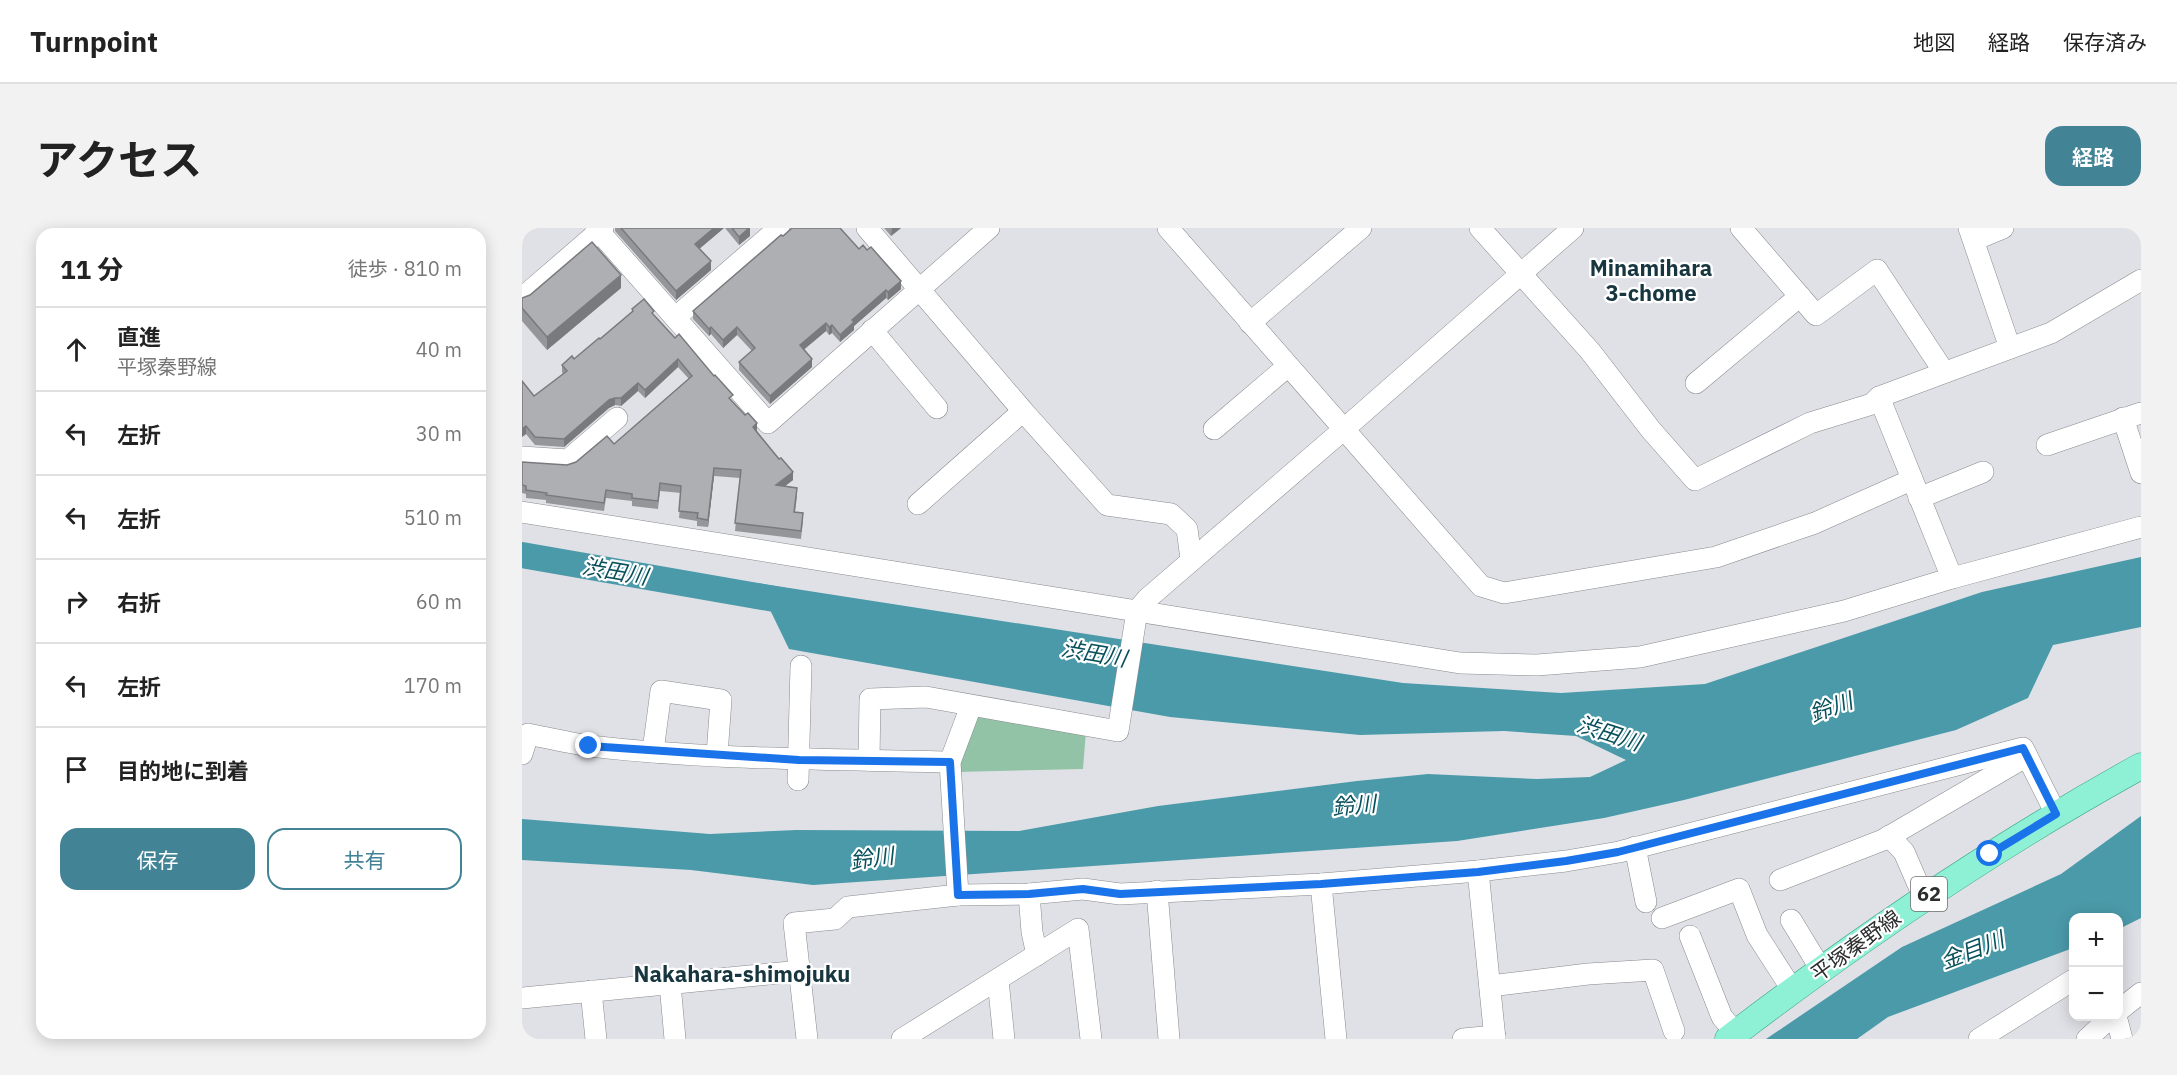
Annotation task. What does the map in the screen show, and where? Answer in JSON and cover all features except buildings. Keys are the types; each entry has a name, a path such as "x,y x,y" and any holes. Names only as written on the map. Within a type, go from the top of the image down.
{"main road":[{"name":"平塚秦野線","path":"1732,1036 1924,898 1990,854 2141,766"}],"street":[{"path":"676,317 779,228"},
{"path":"867,228 1023,411 1107,505 1172,514 1187,529 1191,559"},
{"path":"522,298 599,229 768,423 989,228"},
{"path":"1168,228 1481,586 1504,592 1716,557 1915,489 1983,472"},
{"path":"1250,323 1361,228"},
{"path":"1480,228 1590,351 1651,430 1695,480 1810,423 1872,404 1879,397 2010,348 2069,323 2141,280"},
{"path":"869,760 870,699 926,697 1118,730 1137,611 1147,599 1573,228"},
{"path":"1742,228 1816,315 1877,270 1944,372"},
{"path":"2003,228 1972,234 2010,348"},
{"path":"1696,383 1800,296"},
{"path":"872,330 937,408"},
{"path":"1214,429 1288,366"},
{"path":"1879,397 1952,578"},
{"path":"918,504 1023,411"},
{"path":"2047,445 2132,416 2141,473"},
{"path":"522,457 567,460 617,418"},
{"path":"522,512 1460,663 1537,665 1640,657 1844,611 1952,578 2141,527"},
{"path":"798,770 801,666"},
{"path":"653,751 662,691 722,700 717,755"},
{"path":"958,895 950,762 971,706"},
{"path":"522,754 528,734 589,746 717,755 798,770 869,760 950,762"},
{"path":"807,1039 794,923 835,919 848,907 958,895 1029,894 1083,889 1120,894 1321,884 1478,872 1566,861 1635,847 2023,748 2056,814"},
{"path":"1780,880 1889,836 2026,756"},
{"path":"1889,836 1904,852 1924,898"},
{"path":"1635,847 1646,902"},
{"path":"1462,1039 1495,1037 1478,872"},
{"path":"1321,884 1336,1039"},
{"path":"1662,918 1739,889 1757,935 1793,991"},
{"path":"1157,891 1169,1039"},
{"path":"1029,894 1032,932 1038,955"},
{"path":"1791,920 1822,971"},
{"path":"902,1039 1078,929 1091,1039"},
{"path":"1690,936 1722,1017 1732,1036"},
{"path":"1490,986 1588,974 1653,970 1674,1031"},
{"path":"522,998 800,971"},
{"path":"998,980 1004,1039"},
{"path":"1979,1039 2069,983"},
{"path":"670,984 675,1039"},
{"path":"591,991 596,1039"},
{"path":"2123,1007 2141,993"},
{"path":"2090,1030 2107,1021"},
{"path":"2115,1021 2122,1039"}],"green space":[{"path":"977,713 1086,731 1083,769 957,772"}],"water":[{"name":"鈴川","path":"2141,557 2141,627 2053,645 2028,698 1956,730 1684,800 1604,818 1457,841 813,885 691,870 522,860 522,819 710,834 796,830 1019,831 1158,806 1428,774 1537,779 1590,777 1626,760 1576,736 1504,731 1360,735 1170,717 789,649 757,583 1403,683 1561,693 1705,684 1982,592"},
{"name":"金目川","path":"2141,816 2141,918 2123,927 2123,913 2069,913 2069,949 1888,1017 1857,1039 1766,1039 1902,947 2061,874"}],"waterway":[{"name":"渋田川","path":"522,555 797,603"}],"district":[{"name":"Minamihara 3-chome","path":"1651,280"},
{"name":"Nakahara-shimojuku","path":"742,974"}],"route":[{"path":"589,746 799,760 950,762 958,895 1029,894 1083,889 1120,894 1321,884 1478,872 1566,861 1618,852 2023,748 2056,814 1990,854"}]}
